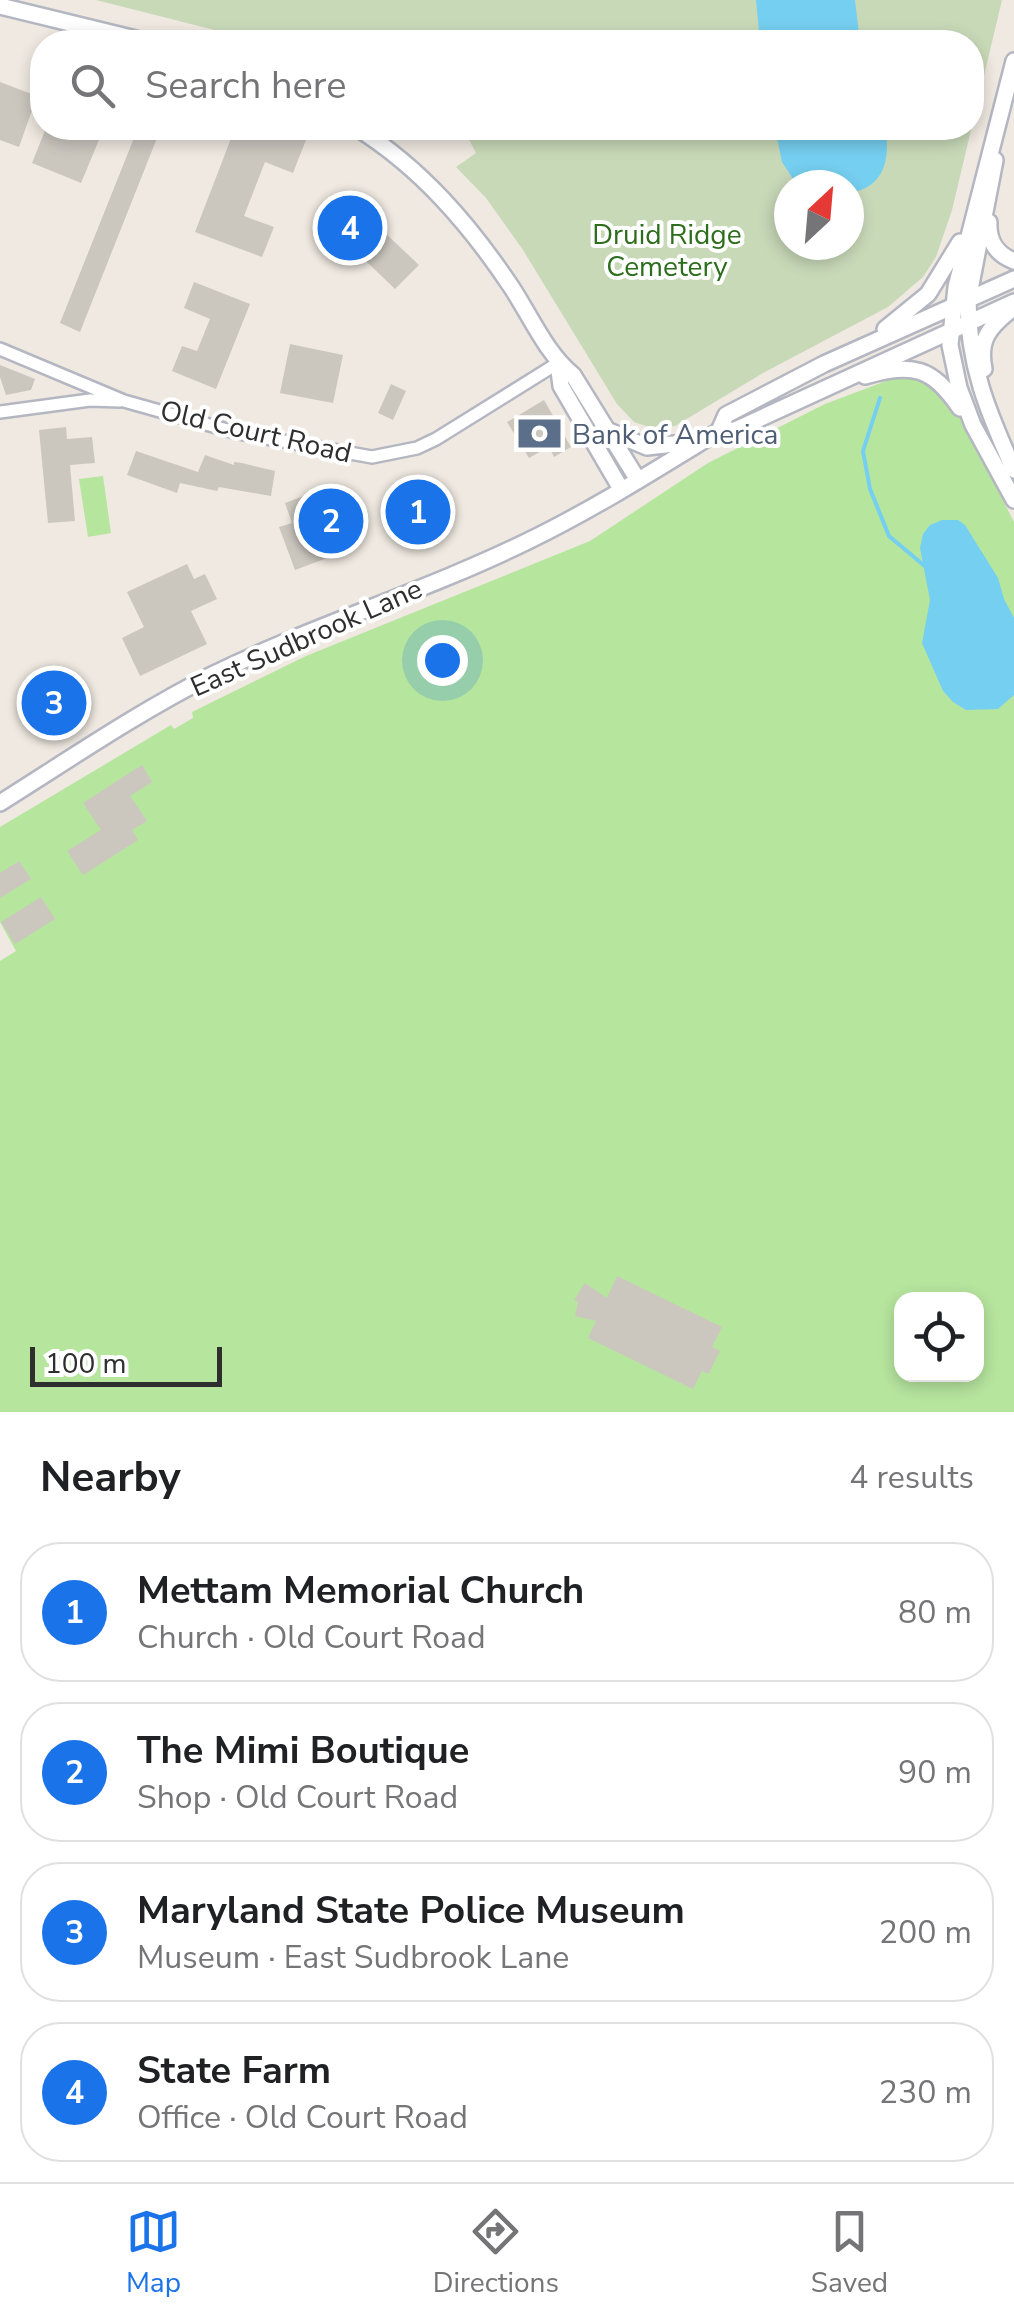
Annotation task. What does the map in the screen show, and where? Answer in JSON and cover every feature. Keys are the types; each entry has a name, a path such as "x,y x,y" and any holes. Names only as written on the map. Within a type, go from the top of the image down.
{"main road":[{"path":"0,6 99,30"},
{"path":"973,425 959,388 950,345 952,306 998,145 996,137 1014,61"},
{"path":"373,140 410,167 456,214 495,263 638,480"},
{"path":"981,211 993,244 1000,254 1014,261"},
{"path":"981,211 968,322 974,368 1014,470"},
{"path":"862,347 928,294 981,211"},
{"path":"558,363 561,386 620,489 712,436 726,415 862,347 1014,279"},
{"path":"605,429 646,447 736,430 951,329 1014,304"},
{"path":"987,406 991,400 981,352 989,330 1014,304"},
{"path":"837,382 892,369 921,370 943,384 973,425 1014,500"},
{"name":"East Sudbrook Lane","path":"0,803 210,676 497,555 620,489"}],"street":[{"name":"Old Court Road","path":"0,349 124,401 238,433 372,458 417,448 436,439 558,363"},
{"path":"0,412 90,400 124,401"}],"green space":[{"path":"96,0 1002,0 984,76 984,30 215,30"},
{"name":"Druid Ridge Cemetery","path":"469,140 969,140 952,210 936,257 923,277 888,307 763,373 675,426 652,428 634,422 617,404 523,250 486,198 456,167 476,153"},
{"path":"913,376 929,380 955,407 1014,522 1014,1412 0,1412 0,961 16,951 0,922 0,827 171,725 174,729 193,718 192,712 306,656 590,541 708,463 825,404 894,378"},
{"path":"103,476 111,533 88,537 79,479"}],"water":[{"path":"756,0 855,0 859,30 759,30"},
{"path":"777,140 886,140 882,170 864,188 864,170 787,170"},
{"path":"958,520 965,525 998,578 1014,618 1014,695 998,709 966,710 953,702 943,691 922,643 930,600 920,548 930,525"}],"building":[{"path":"0,82 30,93 30,116 19,147 0,140"},
{"path":"41,140 99,140 81,183 32,163"},
{"path":"133,140 156,140 80,332 60,323"},
{"path":"230,140 306,140 293,173 265,162 244,216 274,227 262,257 195,232"},
{"path":"365,214 419,265 395,289 342,238"},
{"path":"194,282 250,304 216,389 172,371 182,346 197,351 210,319 184,308"},
{"path":"290,344 343,355 333,403 280,393"},
{"path":"0,365 35,379 31,390 6,395"},
{"path":"391,384 406,391 393,420 378,413"},
{"name":"Bank of America","path":"544,400 571,447 554,457 549,447 529,458 507,422"},
{"path":"66,427 67,439 92,437 95,463 70,465 75,521 48,523 39,430"},
{"path":"136,451 198,472 205,455 234,465 242,463 275,471 271,496 180,483 177,493 127,475"},
{"path":"335,484 359,546 295,570 279,527 292,523 285,503"},
{"path":"421,496 433,518 416,528 403,505"},
{"path":"187,564 194,579 205,574 217,599 191,611 207,644 140,676 122,638 144,627 127,592"},
{"path":"78,685 81,714 31,720 28,690"},
{"path":"142,765 152,782 130,796 147,821 132,830 138,840 83,875 67,851 101,830 83,803"},
{"path":"19,861 31,879 0,898 0,873"},
{"path":"41,897 55,919 15,944 1,922"},
{"path":"617,1276 722,1327 712,1347 720,1351 708,1374 702,1371 693,1389 588,1338 596,1321 575,1316 578,1302 574,1300 585,1283 607,1298"}],"waterway":[{"path":"880,398 863,451 870,489 889,536 927,568"}],"place":[{"name":"State Farm","path":"350,228"},
{"name":"Bank of America","path":"539,434"},
{"name":"Mettam Memorial Church","path":"418,512"},
{"name":"The Mimi Boutique","path":"331,521"},
{"name":"Maryland State Police Museum","path":"54,703"}]}
